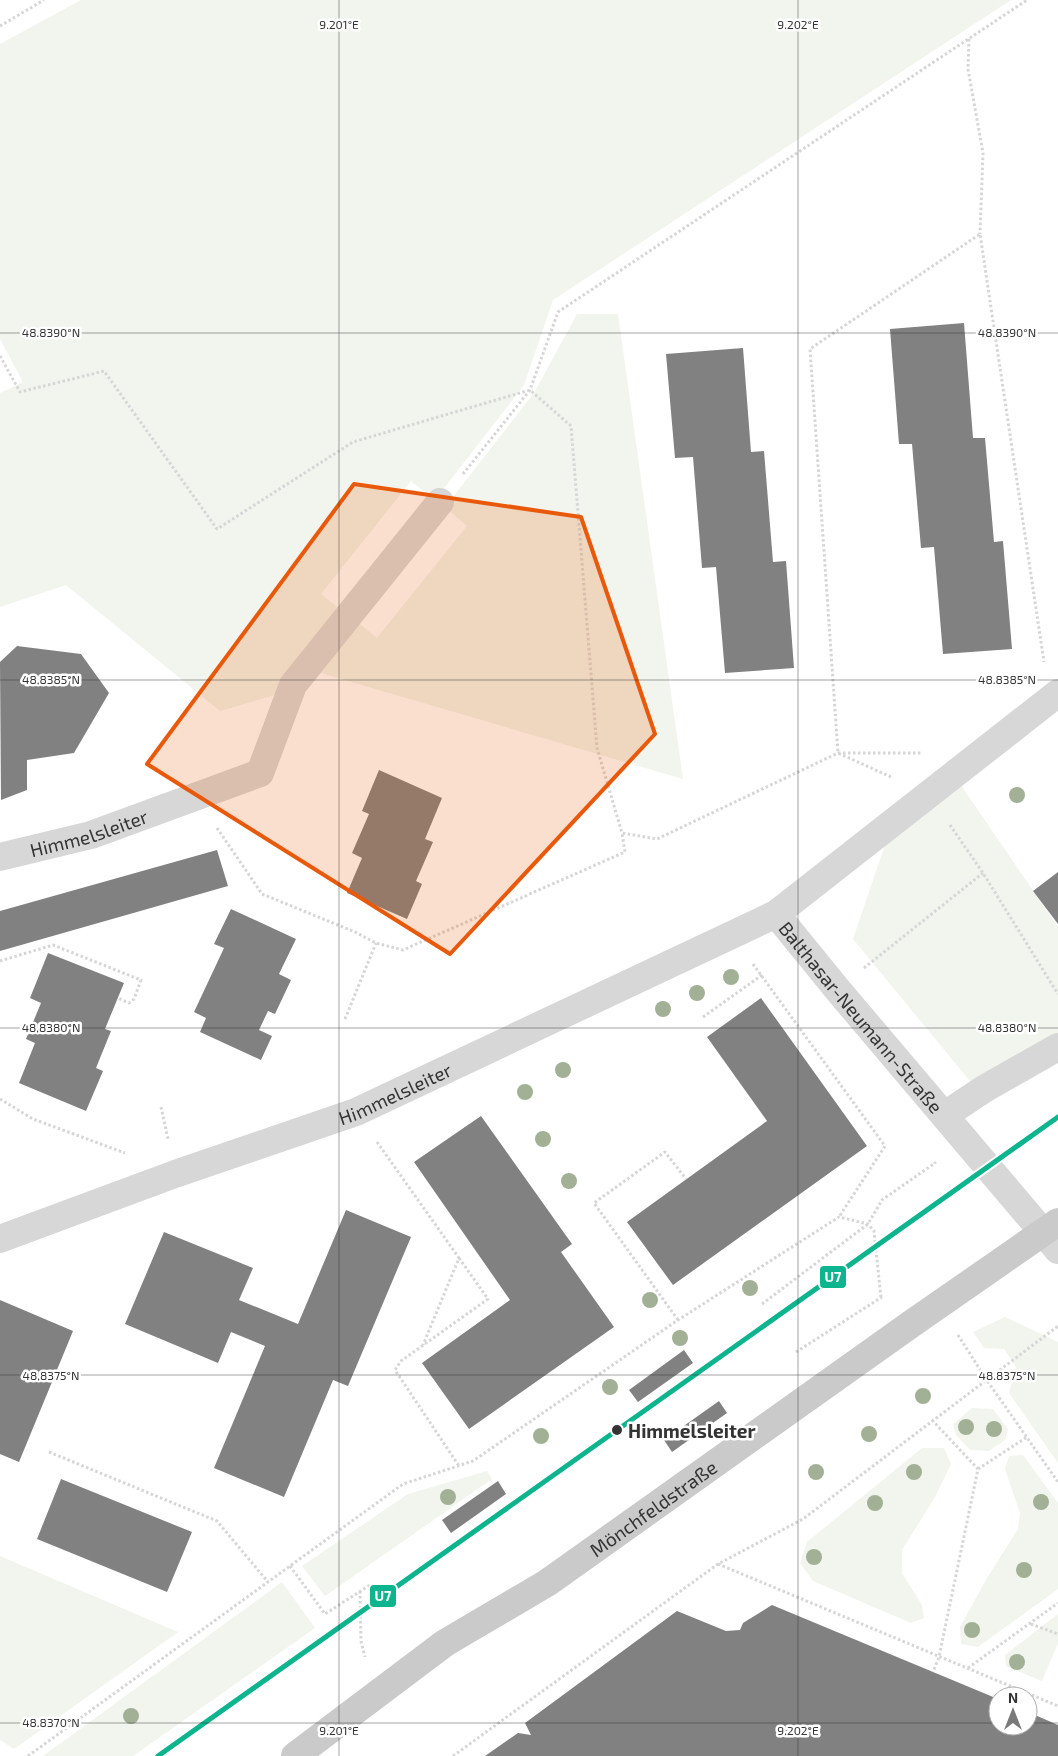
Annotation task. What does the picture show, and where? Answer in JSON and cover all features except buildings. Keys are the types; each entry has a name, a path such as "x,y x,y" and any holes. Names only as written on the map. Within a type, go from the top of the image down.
{"main road":[{"name":"Mönchfeldstraße","path":"295,1756 445,1643 547,1583 1053,1235"}],"street":[{"name":"Himmelsleiter","path":"0,857 91,835 260,773 293,685 440,502"},
{"name":"Balthasar-Neumann-Straße","path":"1053,1235 837,989 776,914 1054,696"},
{"name":"Himmelsleiter","path":"0,1239 175,1174 356,1112 776,914"},
{"path":"945,1114 984,1089 1058,1047"}],"path":[{"path":"0,26 44,0"},
{"path":"440,502 530,390 558,312 1027,0"},
{"path":"969,38 968,69 983,153 980,234 1054,696"},
{"path":"838,753 810,349 980,234"},
{"path":"0,356 20,392 104,371 217,529 353,442 530,390"},
{"path":"197,797 262,894 355,932 376,943 403,950 625,852 622,833 597,748 570,426 530,390"},
{"path":"838,753 929,793 983,873 1058,994"},
{"path":"622,833 657,839 838,753 924,753"},
{"path":"837,989 983,873"},
{"path":"345,1019 376,943"},
{"path":"0,961 53,945 141,980 134,999 129,1003 118,998"},
{"path":"703,1017 762,976"},
{"path":"28,1756 403,1484 473,1461 678,1320 839,1217 885,1146 770,987"},
{"path":"0,1099 33,1119 101,1142"},
{"path":"356,1112 488,1299 401,1361 395,1370 460,1466"},
{"path":"678,1320 594,1203 666,1152 686,1179"},
{"path":"762,1304 868,1224 882,1200 935,1163 929,1155"},
{"path":"839,1217 868,1224 874,1231 881,1298"},
{"path":"423,1345 459,1258"},
{"path":"453,1756 718,1564 803,1519 1058,1326"},
{"path":"986,1379 1058,1482"},
{"path":"932,1420 978,1469"},
{"path":"932,1672 939,1657 978,1469 1026,1437"},
{"path":"49,1452 217,1521 268,1582"},
{"path":"718,1564 1058,1706"},
{"path":"290,1566 325,1614 370,1585"},
{"path":"360,1591 362,1653 367,1661 373,1656"},
{"path":"967,1668 1058,1603"},
{"path":"1030,1623 1058,1634"}],"highlighted area":[{"path":"354,484 581,517 655,734 450,954 147,764"}],"shaded area":[{"path":"81,0 1011,0 553,300 524,385 435,500 411,481 321,594 342,611 275,695 220,711 66,585 0,607 0,393 23,382 0,339 0,44"},
{"path":"577,314 618,314 683,779 321,673 357,622 377,638 467,526 445,507 534,393"},
{"path":"958,781 1058,927 1058,1033 974,1086 853,939 887,839"},
{"path":"1005,1317 1058,1342 1058,1463 1009,1393 1016,1367 1004,1349 984,1348 973,1332"},
{"path":"972,1408 993,1409 1008,1429 1005,1440 989,1451 970,1450 956,1435 953,1424"},
{"path":"922,1448 944,1448 951,1464 935,1497 902,1550 902,1573 922,1605 924,1618 911,1623 813,1581 800,1563 807,1542"},
{"path":"1023,1455 1058,1503 1058,1589 978,1647 961,1644 960,1627 987,1578 1018,1529 1020,1513 1005,1469 1009,1456"},
{"path":"487,1471 492,1479 325,1596 302,1566 408,1494"},
{"path":"0,1556 178,1632 14,1749 0,1740"},
{"path":"282,1582 315,1628 133,1756 43,1756"},
{"path":"1058,1614 1058,1643 1042,1681 1006,1666 1005,1655"}],"transit line":[{"name":"U7","path":"158,1756 1058,1117"}],"place":[{"name":"Himmelsleiter","path":"617,1430"}]}
